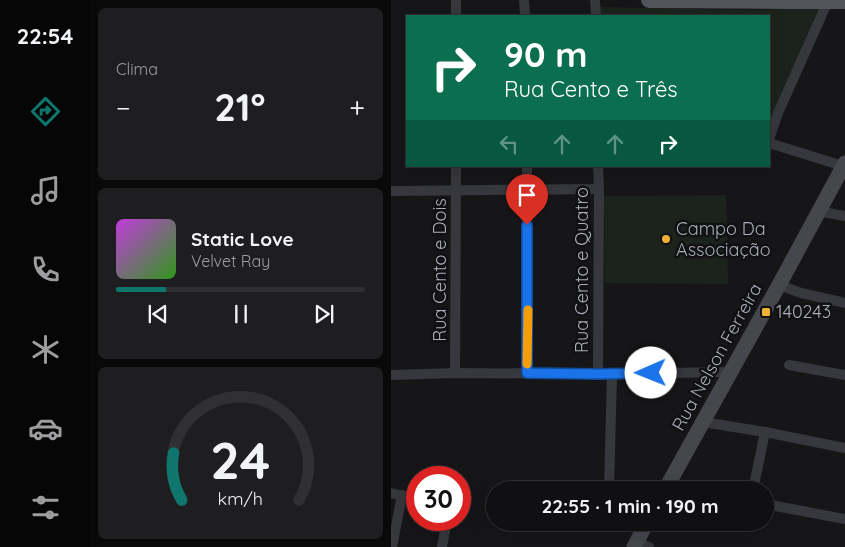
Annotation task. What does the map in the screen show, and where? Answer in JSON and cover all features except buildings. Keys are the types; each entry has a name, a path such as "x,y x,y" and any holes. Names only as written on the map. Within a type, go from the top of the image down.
{"main road":[{"path":"649,0 845,1"},
{"name":"Rua Nelson Ferreira","path":"670,481 844,165"},
{"path":"640,545 644,531"}],"street":[{"path":"457,0 457,15"},
{"path":"524,0 525,15"},
{"path":"595,0 596,15"},
{"path":"770,136 778,113 828,1"},
{"path":"770,143 844,165"},
{"name":"Rua Cento e Dois","path":"455,373 456,167"},
{"path":"527,167 527,373"},
{"name":"Rua Cento e Quatro","path":"598,167 598,374"},
{"path":"391,190 599,189"},
{"path":"818,211 845,216"},
{"path":"779,285 845,303"},
{"path":"789,365 845,375"},
{"path":"391,375 731,372"},
{"path":"609,481 612,374"},
{"path":"703,422 845,448"},
{"path":"755,481 765,432"},
{"path":"391,493 406,496"},
{"path":"392,547 402,495"},
{"path":"774,506 845,519"},
{"path":"442,547 445,531"}],"shaded area":[{"path":"599,7 746,10 823,8 770,119 770,15 599,15"},
{"name":"Campo Da Associação","path":"726,195 728,284 605,283 604,196"}],"slow traffic":[{"path":"527,364 528,310"}],"place":[{"name":"Campo Da Associação","path":"666,239"},
{"name":"140243","path":"766,312"}],"route":[{"path":"527,225 527,373 651,373"}]}
